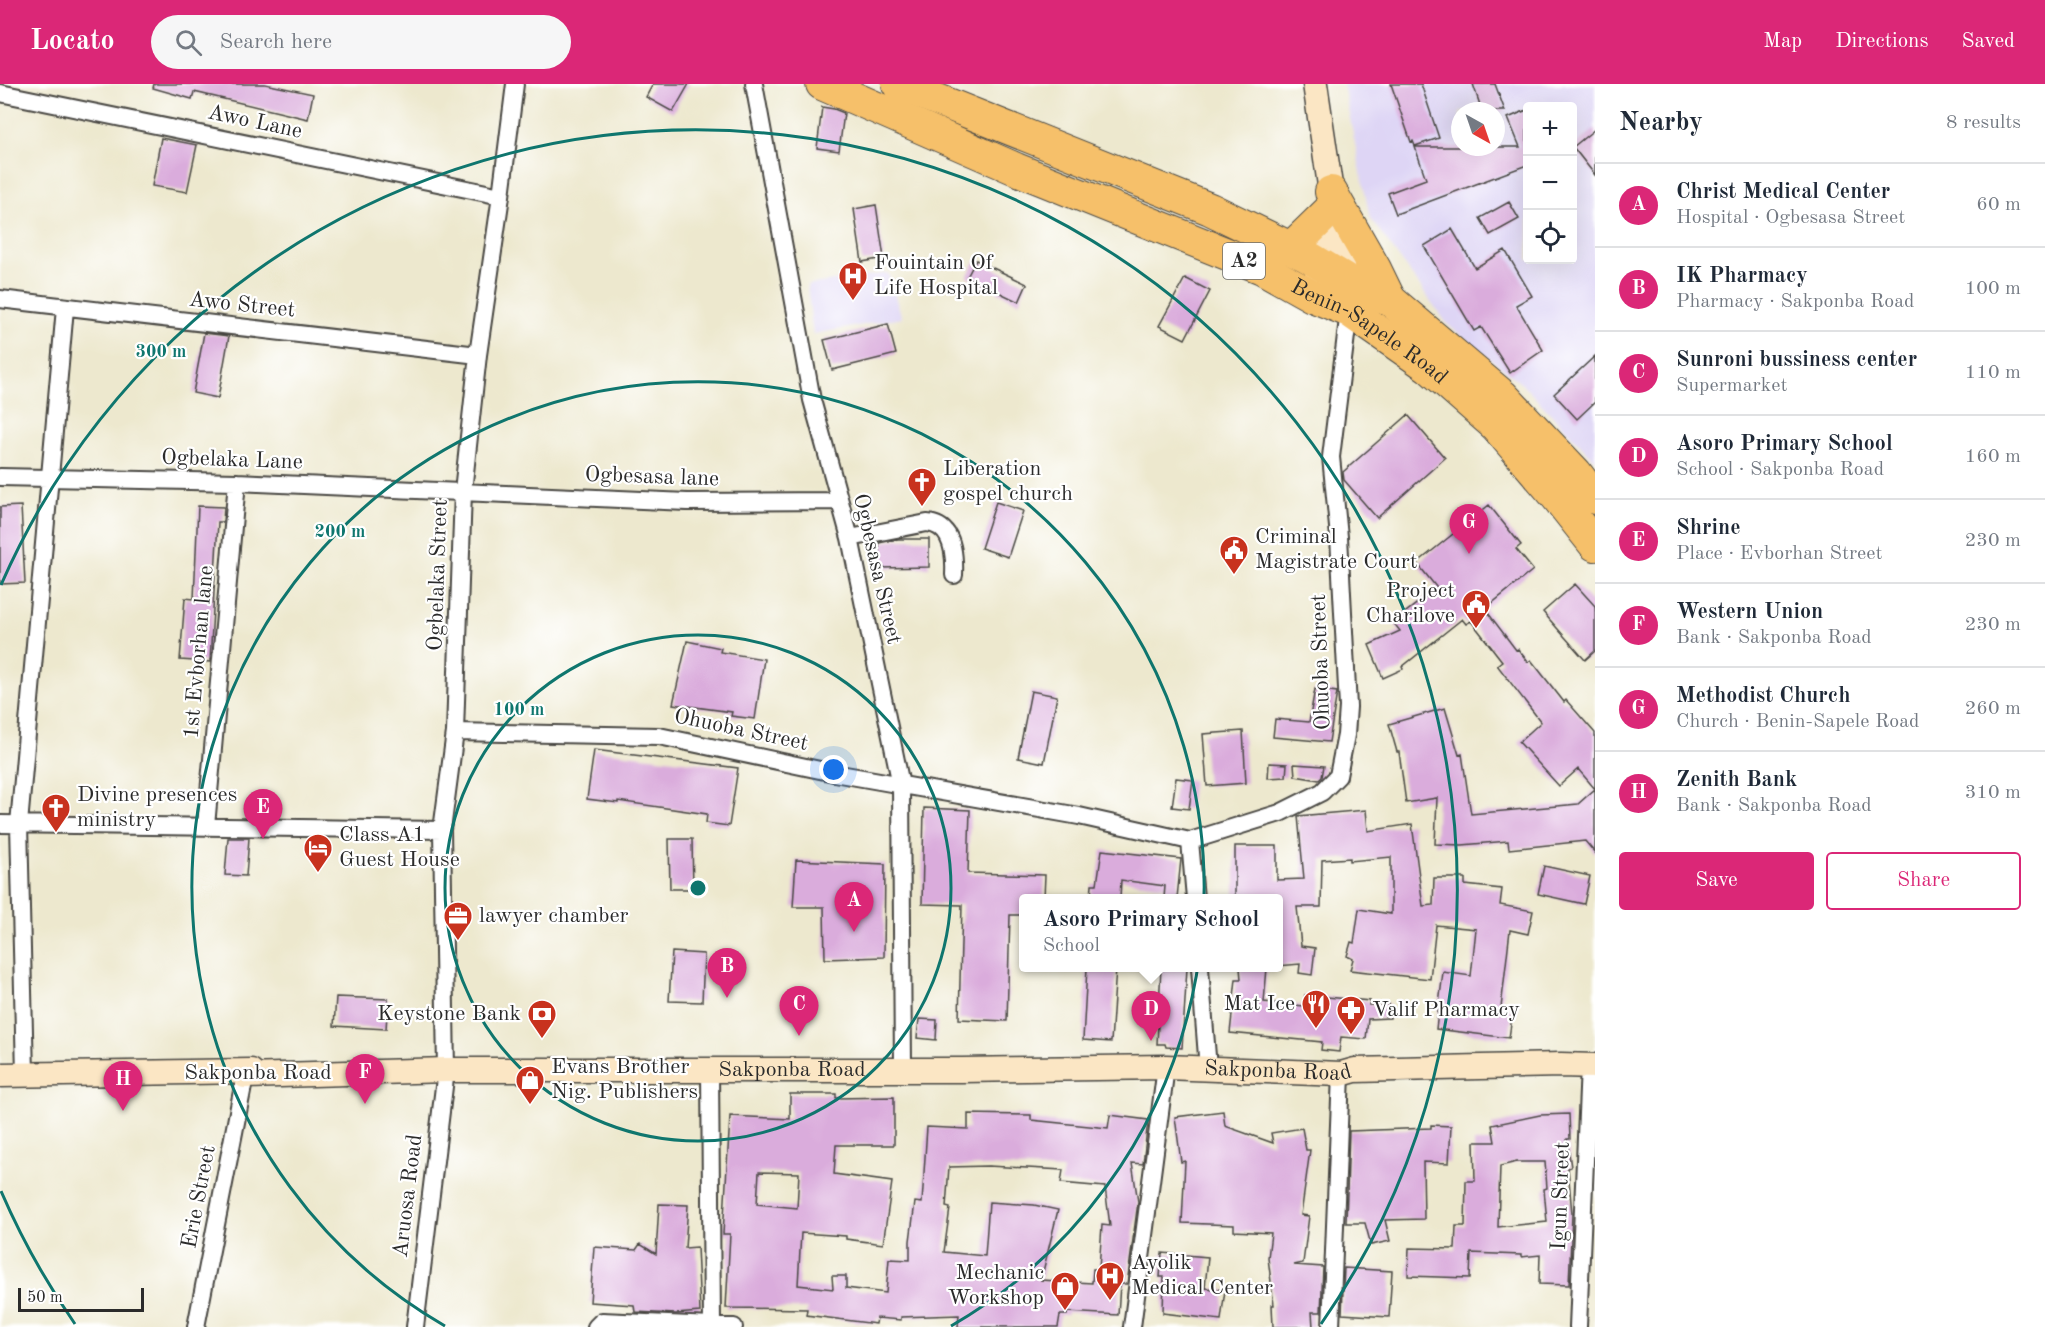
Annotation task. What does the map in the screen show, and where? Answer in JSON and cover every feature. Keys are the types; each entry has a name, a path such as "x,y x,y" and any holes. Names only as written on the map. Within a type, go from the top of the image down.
{"highway":[{"name":"Benin-Sapele Road","path":"822,84 1016,169 1262,268 1312,296 1390,300 1503,396 1576,473 1595,498"},
{"name":"Benin-Sapele Road","path":"898,84 1210,209 1291,248 1319,265 1349,297 1496,426 1595,545"},
{"path":"1291,248 1331,201 1375,269 1390,300"}],"main road":[{"path":"1315,84 1331,201 1349,297"},
{"path":"1312,296 1331,201"},
{"name":"Sakponba Road","path":"245,1076 446,1070 962,1070 1166,1067 1341,1074 1355,1070 1592,1066"},
{"name":"Sakponba Road","path":"0,1075 251,1071 245,1076"}],"street":[{"name":"Ogbelaka Street","path":"446,1070 442,830 455,732 463,491 478,355 515,84"},
{"name":"Ogbesasa Street","path":"754,84 812,400 850,538 901,785 903,1069"},
{"name":"Awo Lane","path":"0,93 501,196"},
{"name":"Ohuoba Street","path":"455,732 659,736 901,785 1079,816 1190,841 1280,813 1322,792 1338,776 1346,735 1348,707 1339,537 1331,457 1349,297"},
{"name":"Awo Street","path":"0,299 478,355"},
{"path":"25,1074 19,824 65,308"},
{"name":"Ogbelaka Lane","path":"0,477 237,482 463,491"},
{"name":"1st Evborhan lane","path":"206,826 237,482"},
{"name":"Ogbesasa lane","path":"463,491 687,502 839,501"},
{"path":"850,538 927,523 936,524 949,536 954,553 954,575"},
{"path":"0,825 442,830"},
{"path":"1190,841 1195,894"},
{"path":"1200,972 1208,1069"},
{"name":"Igun Street","path":"1578,1327 1592,1066"},
{"path":"1132,1327 1166,1067"},
{"path":"710,1069 712,1325"},
{"name":"Aruosa Road","path":"415,1327 446,1070"},
{"path":"1331,1327 1341,1074"},
{"name":"Erie Street","path":"196,1327 245,1076"},
{"path":"597,1326 602,1321 734,1327"}],"shaded area":[{"path":"1343,84 1595,84 1595,460 1523,385 1448,325 1370,218"},
{"name":"Fouintain Of Life Hospital","path":"888,273 902,318 813,334 807,285"}],"building":[{"path":"154,84 265,84 313,94 308,119 194,92 192,99 153,88"},
{"path":"653,84 689,84 673,112 646,97"},
{"path":"1391,84 1421,84 1439,138 1415,146 1413,141 1411,142"},
{"path":"1473,84 1495,84 1502,102 1479,102"},
{"path":"822,107 844,113 839,151 817,148"},
{"path":"1523,112 1523,166 1396,214 1388,193 1426,179 1415,147 1451,147 1451,156 1505,156 1505,147 1520,147 1508,118"},
{"path":"1595,129 1595,175 1577,152 1577,144"},
{"path":"161,138 197,145 187,192 152,186"},
{"path":"1509,202 1519,219 1490,235 1480,218"},
{"path":"876,205 884,258 862,262 854,209"},
{"path":"1452,229 1475,268 1505,250 1532,296 1516,305 1543,350 1510,373 1481,327 1474,331 1424,246"},
{"path":"976,260 1027,284 1019,302 967,277"},
{"path":"1185,278 1210,291 1185,339 1159,326"},
{"path":"888,324 896,354 832,370 824,340"},
{"path":"204,333 229,336 218,398 193,393"},
{"path":"1595,356 1595,402 1577,419 1554,394"},
{"path":"1408,415 1445,458 1377,518 1344,480 1343,472"},
{"path":"996,502 1023,511 1008,557 981,548"},
{"path":"1489,505 1521,545 1516,549 1533,570 1485,609 1516,650 1518,649 1528,662 1531,660 1564,702 1566,700 1595,733 1595,789 1578,769 1559,786 1519,742 1541,722 1497,665 1502,661 1471,621 1466,624 1462,619 1402,667 1403,669 1383,678 1369,645 1400,631 1393,622 1437,588 1417,563"},
{"path":"21,506 25,583 0,584 0,507"},
{"path":"198,506 224,507 223,522 218,522 210,662 180,660 185,598 194,599"},
{"path":"898,539 929,539 929,567 879,568 879,543"},
{"path":"1575,584 1595,606 1595,651 1585,660 1543,612"},
{"path":"687,641 721,648 720,652 764,659 755,719 731,716 732,712 673,704"},
{"path":"1315,689 1337,692 1329,742 1273,737 1275,719 1309,722"},
{"path":"1031,691 1057,696 1044,763 1018,758"},
{"path":"1445,708 1459,755 1462,754 1471,814 1578,804 1595,789 1595,853 1585,841 1509,849 1508,841 1462,845 1435,844 1437,798 1406,803 1399,752 1397,752 1389,724"},
{"path":"1243,731 1246,783 1207,786 1203,734"},
{"path":"594,750 738,768 729,826 706,823 707,814 618,801 618,803 587,799"},
{"path":"1269,763 1287,764 1286,777 1268,778"},
{"path":"1294,764 1324,766 1322,777 1319,780 1295,776"},
{"path":"1176,778 1193,780 1189,809 1172,807"},
{"path":"924,808 970,810 968,873 1045,875 1044,894 1019,894 1019,915 1010,915 1007,1021 959,1019 962,905 922,904"},
{"path":"1366,810 1368,831 1412,824 1423,906 1433,905 1434,878 1465,878 1465,885 1502,889 1500,905 1533,911 1528,934 1510,930 1501,1008 1513,1010 1509,1038 1436,1029 1443,972 1471,976 1476,929 1436,925 1430,979 1350,970 1353,959 1347,956 1351,942 1354,943 1359,909 1391,914 1391,857 1350,861 1350,858 1322,860 1321,907 1297,907 1301,946 1315,948 1312,975 1299,973 1300,964 1283,966 1283,894 1235,894 1235,846 1277,846 1277,880 1304,879 1298,816"},
{"path":"228,838 249,838 246,876 225,875"},
{"path":"669,839 692,839 693,889 670,889"},
{"path":"1102,850 1181,859 1177,894 1164,894 1165,886 1121,880 1120,894 1091,894 1092,884 1097,884"},
{"path":"796,860 885,864 884,957 825,959 824,907 793,907"},
{"path":"1544,866 1590,876 1584,904 1538,894"},
{"path":"672,952 704,954 702,1002 669,1001"},
{"path":"1087,972 1116,972 1111,1042 1083,1040"},
{"path":"1161,972 1187,972 1182,1048 1157,1044"},
{"path":"1240,972 1267,972 1264,1002 1304,1006 1305,995 1370,1001 1369,1005 1389,1004 1390,1018 1368,1019 1366,1039 1341,1037 1339,1052 1321,1050 1322,1042 1230,1033 1236,979 1241,979"},
{"path":"336,997 388,999 386,1029 334,1026"},
{"path":"919,1019 937,1020 936,1040 917,1038"},
{"path":"790,1094 836,1094 836,1098 894,1097 894,1145 836,1145 834,1174 892,1182 883,1244 846,1239 846,1236 801,1233 798,1285 833,1289 832,1276 846,1276 846,1288 886,1293 889,1259 910,1260 915,1202 922,1203 927,1127 968,1129 968,1114 1031,1115 1031,1120 1108,1128 1110,1115 1148,1120 1143,1164 1132,1163 1138,1202 1127,1284 1120,1284 1118,1315 1067,1312 1067,1315 1060,1315 1058,1327 958,1327 959,1315 901,1317 901,1320 877,1318 876,1324 806,1315 807,1309 726,1308 730,1234 723,1234 730,1116 790,1119","holes":["988,1166 1063,1170 1061,1183 1105,1187 1110,1226 1102,1225 1099,1269 1093,1269 1092,1283 1041,1280 1058,1210 1034,1205 989,1202 985,1256 944,1252 950,1208 946,1207 949,1167","759,1172 799,1173 797,1208 757,1204"]},
{"path":"1223,1111 1225,1126 1273,1143 1271,1133 1302,1128 1306,1150 1310,1150 1301,1215 1309,1216 1303,1263 1294,1265 1323,1267 1321,1312 1312,1312 1313,1327 1273,1327 1272,1305 1274,1305 1268,1258 1271,1233 1234,1231 1234,1225 1182,1223 1185,1161 1181,1162 1175,1117"},
{"path":"1569,1114 1570,1139 1567,1139 1571,1167 1568,1168 1572,1214 1569,1285 1539,1284 1540,1255 1521,1257 1521,1255 1471,1253 1470,1278 1408,1276 1409,1248 1455,1249 1456,1226 1465,1226 1466,1181 1475,1181 1474,1142 1495,1142 1492,1125 1540,1115","holes":["1517,1162 1545,1162 1547,1188 1544,1189 1547,1222 1498,1227 1500,1166"]},
{"path":"1431,1125 1451,1126 1449,1163 1423,1162 1424,1219 1385,1220 1390,1241 1371,1245 1365,1223 1346,1223 1349,1131 1431,1128"},
{"path":"659,1204 688,1205 685,1248 697,1247 700,1312 676,1314 635,1312 634,1305 590,1302 594,1247 636,1250 640,1244 656,1254"},
{"path":"1162,1253 1208,1257 1205,1288 1225,1290 1221,1320 1163,1313 1164,1277 1160,1277"},
{"path":"1344,1268 1392,1271 1389,1317 1342,1314"}],"place":[{"name":"Fouintain Of Life Hospital","path":"853,302"},
{"name":"Liberation gospel church","path":"922,508"},
{"name":"Methodist Church","path":"1469,554"},
{"name":"Criminal Magistrate Court","path":"1234,576"},
{"name":"Project Charilove","path":"1476,630"},
{"name":"Divine presences ministry","path":"56,834"},
{"name":"Shrine","path":"263,839"},
{"name":"Class A1 Guest House","path":"318,874"},
{"name":"Christ Medical Center","path":"854,932"},
{"name":"lawyer chamber","path":"458,942"},
{"name":"IK Pharmacy","path":"727,998"},
{"name":"Mat Ice","path":"1316,1030"},
{"name":"Sunroni bussiness center","path":"799,1036"},
{"name":"Valif Pharmacy","path":"1351,1036"},
{"name":"Keystone Bank","path":"542,1040"},
{"name":"Asoro Primary School","path":"1151,1041"},
{"name":"Western Union","path":"365,1104"},
{"name":"Evans Brother Nig. Publishers","path":"530,1106"},
{"name":"Zenith Bank","path":"123,1111"},
{"name":"Ayolik Medical Center","path":"1110,1302"},
{"name":"Mechanic Workshop","path":"1065,1312"}]}
